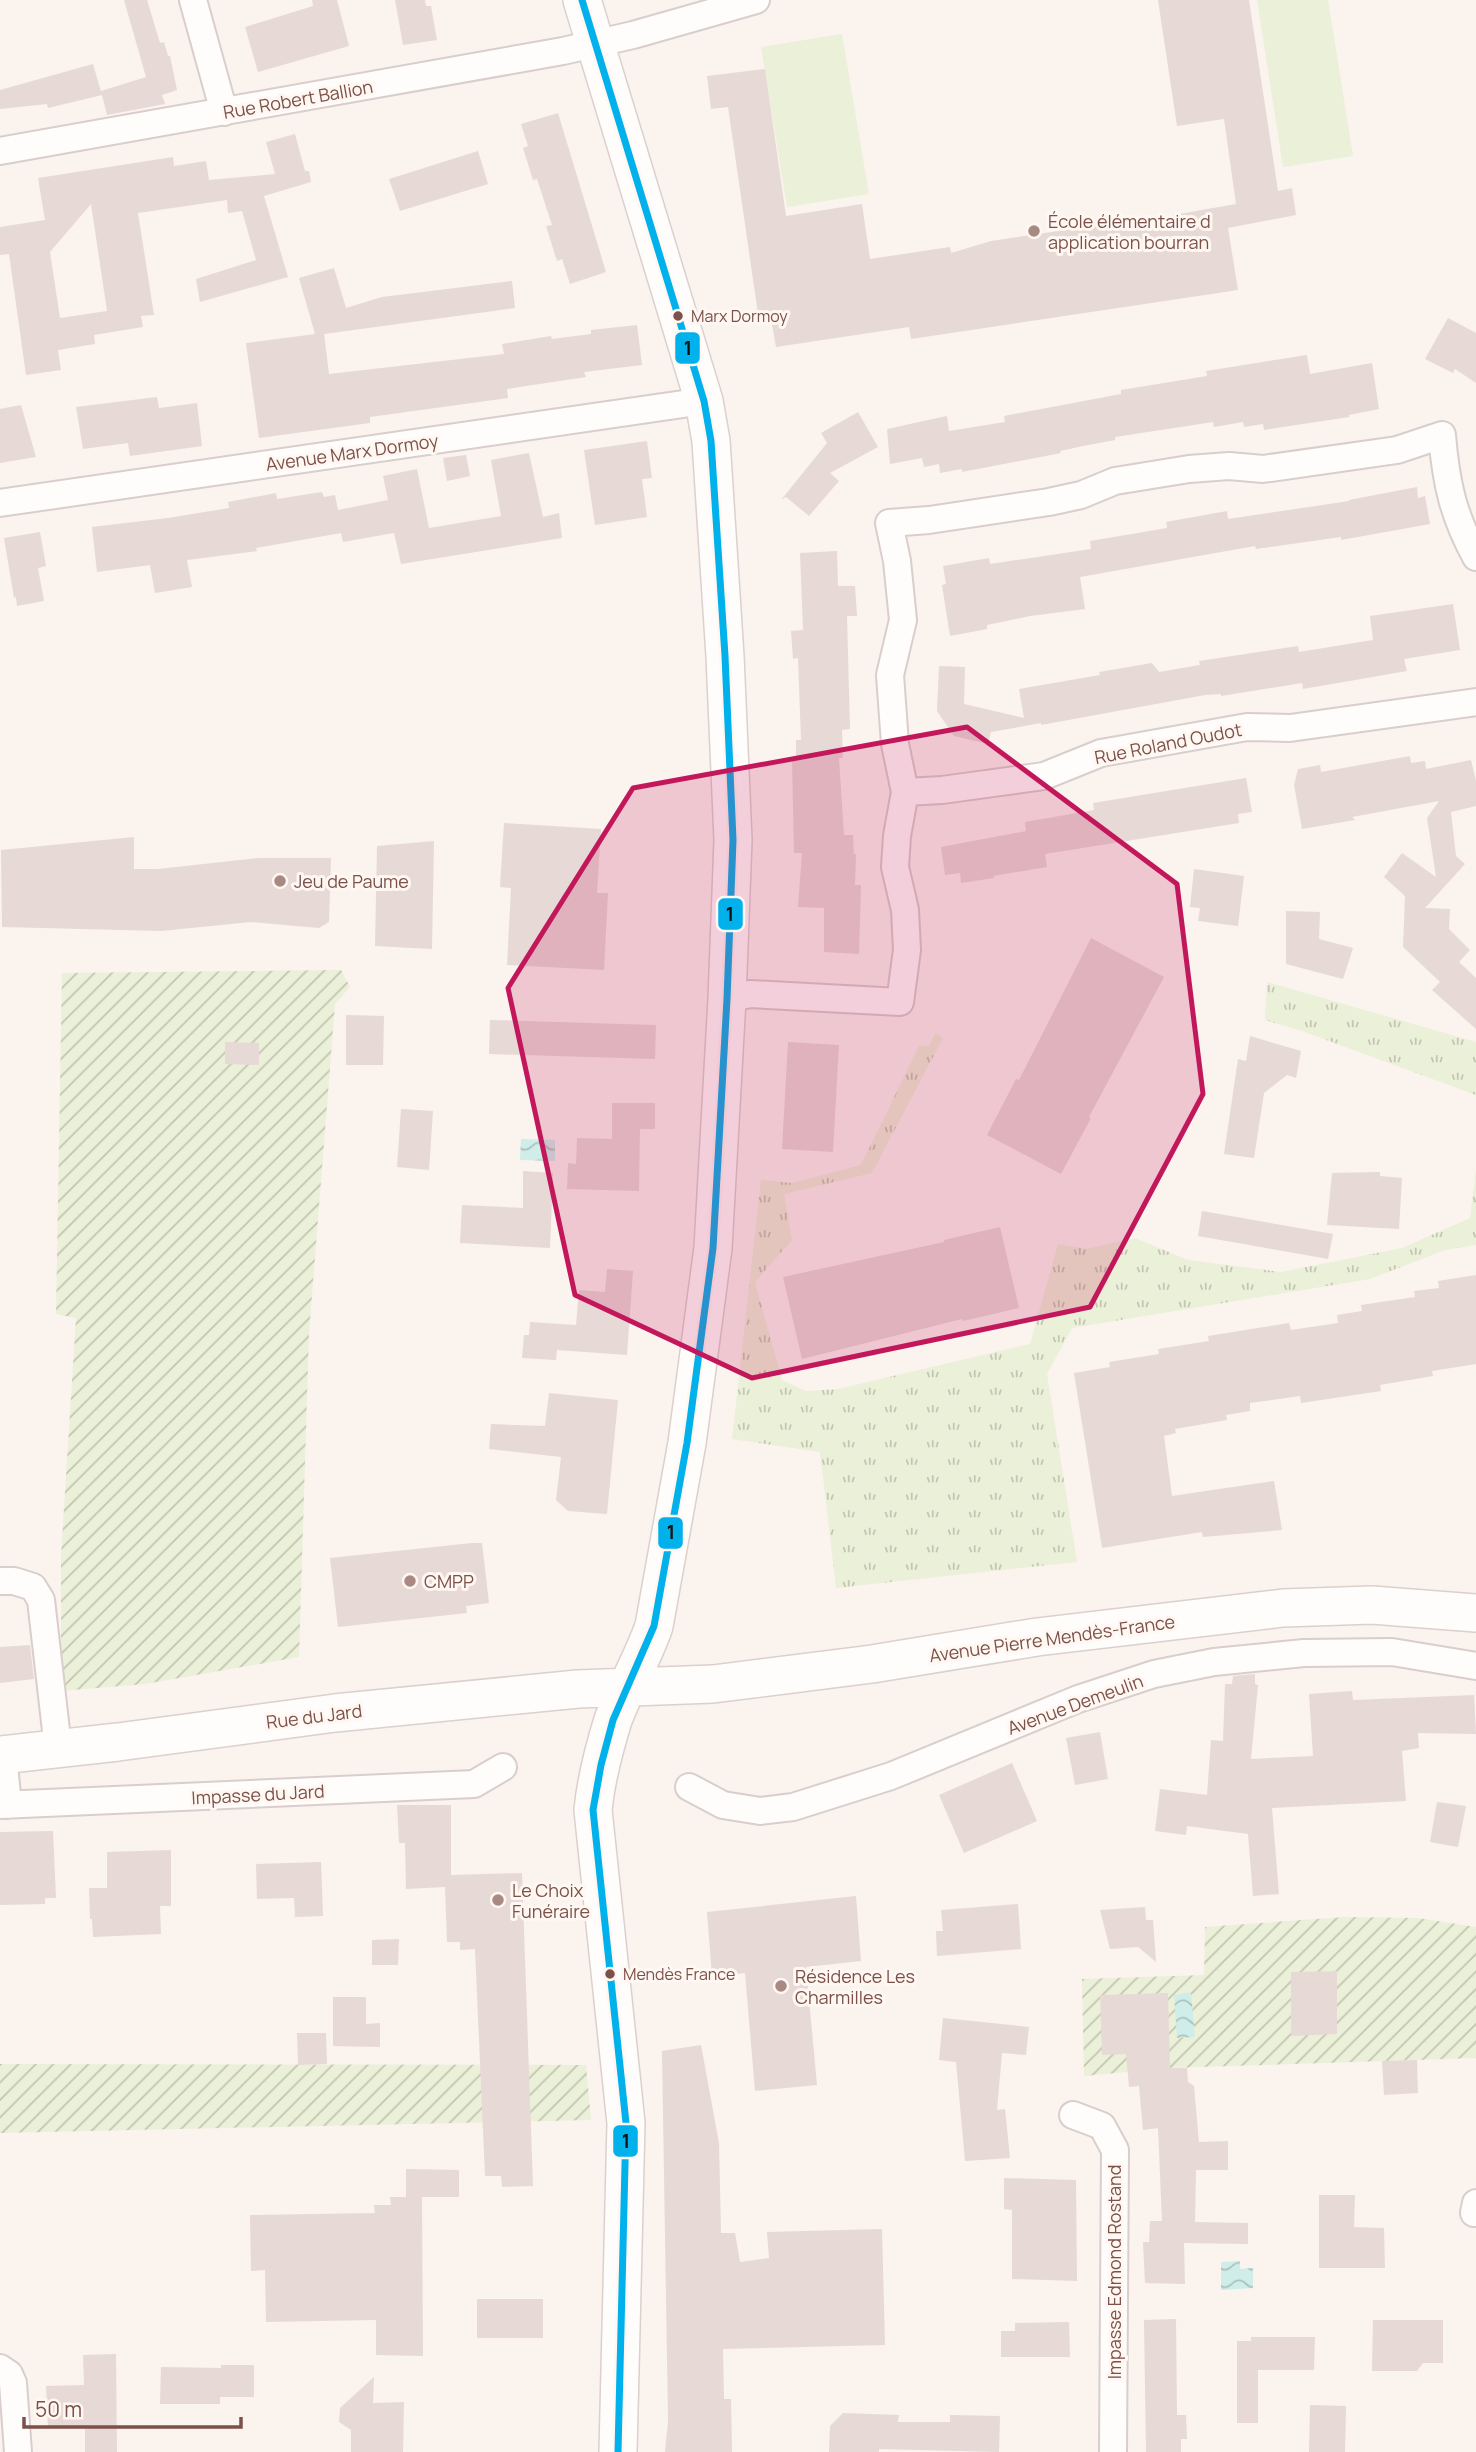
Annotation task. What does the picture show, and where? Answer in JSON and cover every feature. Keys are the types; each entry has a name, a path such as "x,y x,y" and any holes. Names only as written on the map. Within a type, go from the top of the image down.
{"main road":[{"path":"582,0 704,401 710,441 725,656 733,840 713,1248 687,1443 654,1626 614,1719 598,1774 593,1818 626,2123 618,2452"},
{"name":"Avenue Pierre Mendès-France","path":"629,1685 713,1684 872,1664 1037,1637 1283,1608 1372,1605 1476,1613"},
{"name":"Rue du Jard","path":"1,1755 335,1713 629,1685"}],"street":[{"path":"193,0 224,112"},
{"name":"Rue Robert Ballion","path":"0,151 563,51 633,35 756,0"},
{"name":"Avenue Marx Dormoy","path":"0,503 704,401"},
{"path":"727,999 750,994 900,1002 907,950 905,910 895,867 897,836 905,792 895,744 890,675 902,620 897,561 889,523 929,520 1049,502 1081,495 1115,481 1189,469 1230,466 1263,468 1397,450 1442,435 1449,488 1459,526 1476,558"},
{"name":"Rue Roland Oudot","path":"905,792 942,790 1044,776 1101,753 1247,727 1290,728 1476,702"},
{"path":"0,1581 14,1581 33,1587 41,1600 58,1748"},
{"name":"Avenue Demeulin","path":"688,1787 723,1805 760,1811 793,1807 891,1776 1078,1699 1154,1674 1214,1662 1304,1653 1392,1653 1476,1666"},
{"name":"Impasse du Jard","path":"1,1755 4,1805 474,1784 503,1767"},
{"name":"Impasse Edmond Rostand","path":"1073,2115 1102,2126 1115,2150 1113,2452"},
{"path":"0,2368 9,2374 13,2384 19,2452"}],"highlighted area":[{"path":"967,727 1177,884 1203,1094 1090,1307 752,1378 575,1295 508,988 633,788"}],"green space":[{"path":"1257,0 1328,0 1353,156 1283,167"},
{"path":"842,34 869,194 787,207 761,47"},
{"path":"341,970 350,987 335,1004 309,1333 299,1657 145,1684 61,1691 61,1556 76,1318 56,1314 62,973"},
{"path":"1267,982 1476,1042 1476,1095 1265,1020"},
{"path":"935,1033 943,1038 872,1173 784,1194 792,1240 755,1282 782,1380 806,1391 838,1389 1030,1344 1058,1244 1086,1249 1135,1238 1188,1260 1281,1272 1402,1248 1470,1218 1476,1169 1476,1245 1445,1250 1370,1279 1072,1328 1047,1374 1077,1562 836,1588 820,1452 732,1439 761,1180 792,1183 861,1165 919,1046 929,1046"},
{"path":"1345,1917 1418,1918 1476,1927 1476,2058 1170,2068 1084,2076 1082,1979 1204,1975 1205,1927"},
{"path":"0,2064 586,2065 591,2120 0,2133"}],"water":[{"path":"521,1139 555,1140 555,1161 520,1160"},
{"path":"1191,1992 1195,2037 1177,2038 1174,1995"},
{"path":"1240,2261 1240,2269 1253,2268 1253,2288 1221,2290 1221,2262"}],"building":[{"path":"124,0 147,0 160,43 164,42 170,56 177,90 162,95 165,104 107,115 101,91 146,77"},
{"path":"312,0 337,0 349,46 258,72 245,27 313,6"},
{"path":"395,0 425,0 426,6 431,6 437,40 403,45"},
{"path":"1158,0 1249,0 1278,191 1292,188 1296,215 1228,228 1238,290 911,339 909,327 776,347 770,313 758,314 728,107 711,109 707,76 765,69 786,216 862,204 870,259 950,247 951,253 991,241 1133,222 1236,204 1224,119 1177,126"},
{"path":"93,64 102,95 48,108 47,104 0,109 0,90"},
{"path":"558,113 606,272 570,284 562,259 557,261 546,226 552,225 537,179 533,180 523,148 528,146 521,124"},
{"path":"295,134 305,171 309,171 311,182 264,196 288,277 200,302 196,279 256,260 242,211 228,213 227,200 138,213 154,315 141,316 143,327 94,335 95,344 58,350 61,370 26,375 9,254 0,255 0,227 45,220 38,178 173,157 174,166 206,161 209,180 275,174 266,142","holes":["91,204 107,311 60,318 50,252"]},
{"path":"478,151 488,184 400,211 389,179"},
{"path":"334,268 346,308 382,297 512,281 515,308 324,334 329,374 504,354 502,344 551,336 552,339 591,334 591,330 637,325 642,365 584,372 586,377 507,389 508,398 370,417 370,423 259,438 246,343 315,334 299,278"},
{"path":"1448,318 1476,333 1476,383 1455,369 1453,373 1425,359"},
{"path":"1307,355 1310,374 1372,363 1379,409 1349,417 1264,430 1263,424 1244,427 1243,422 1214,427 1213,422 1115,437 1115,440 1060,451 1061,453 962,472 962,469 940,473 939,464 924,467 922,458 890,464 887,429 947,416 949,431 1005,422 1004,416 1121,394 1121,390 1207,376 1206,371"},
{"path":"157,397 159,408 197,403 202,446 130,456 128,443 83,449 76,407"},
{"path":"21,405 36,457 0,463 0,409"},
{"path":"858,412 878,447 830,473 839,481 809,516 786,497 781,500 827,443 821,433"},
{"path":"647,441 652,478 642,479 647,517 595,525 584,450"},
{"path":"529,453 543,517 559,513 562,538 401,564 394,533 343,542 341,533 256,548 257,551 187,560 192,587 155,593 150,565 97,572 92,527 229,508 228,502 276,493 277,499 322,492 324,497 335,495 338,510 388,500 383,476 417,469 429,528 501,516 491,460"},
{"path":"466,455 470,476 447,481 443,458"},
{"path":"1417,487 1418,498 1425,496 1430,524 1341,540 1341,537 1256,549 1255,546 1080,577 1085,609 1030,616 987,625 987,629 950,636 942,585 946,584 943,566 989,558 990,564 1091,549 1090,541 1167,528 1166,522 1227,511 1228,519 1349,501"},
{"path":"40,532 46,566 38,568 44,601 17,606 4,538"},
{"path":"837,551 838,586 855,586 857,616 847,616 850,729 842,730 843,758 839,758 844,835 853,835 856,854 855,885 861,885 859,954 824,952 824,908 798,907 802,853 794,853 792,759 796,759 796,740 801,740 798,658 793,659 791,631 803,630 800,553"},
{"path":"1453,604 1460,650 1404,659 1407,671 1303,689 1302,683 1221,696 1205,695 1041,723 991,732 988,744 954,736 937,711 939,666 965,667 964,704 1024,718 1019,689 1152,663 1159,672 1200,665 1199,661 1298,646 1299,652 1373,640 1370,616"},
{"path":"1410,756 1411,763 1425,761 1426,769 1471,760 1476,781 1476,806 1451,812 1456,856 1465,864 1425,908 1450,909 1449,929 1470,950 1459,962 1476,978 1476,1029 1432,990 1440,982 1403,947 1405,896 1384,877 1402,853 1436,877 1427,818 1439,801 1302,829 1294,785 1298,769 1320,765 1321,772"},
{"path":"1246,778 1252,812 1238,814 1239,823 1045,854 1047,867 993,876 994,878 961,883 960,873 945,875 941,847 1026,831 1025,822 1094,810 1093,803"},
{"path":"504,823 601,829 597,893 608,893 604,970 507,965 511,888 500,887"},
{"path":"134,837 134,869 158,869 259,858 331,858 329,922 319,928 251,922 161,931 2,927 1,850"},
{"path":"434,841 432,949 375,946 377,846"},
{"path":"1194,869 1244,876 1238,926 1198,921 1200,908 1190,907"},
{"path":"1286,911 1320,912 1319,939 1353,948 1343,979 1286,964"},
{"path":"1091,938 1164,977 1061,1174 987,1135 1016,1079 1019,1080"},
{"path":"346,1015 384,1016 383,1065 346,1065"},
{"path":"490,1020 656,1025 655,1059 489,1054"},
{"path":"1250,1036 1301,1051 1296,1078 1287,1075 1264,1093 1254,1158 1224,1154 1238,1059 1246,1061"},
{"path":"225,1042 259,1043 259,1065 225,1064"},
{"path":"788,1042 839,1045 833,1152 782,1149"},
{"path":"612,1103 655,1103 655,1129 640,1129 639,1191 567,1189 568,1163 576,1164 577,1138 612,1139"},
{"path":"401,1109 433,1111 429,1170 397,1167"},
{"path":"523,1171 553,1173 550,1248 460,1243 462,1205 523,1208"},
{"path":"1380,1172 1380,1176 1402,1178 1399,1229 1327,1225 1332,1173"},
{"path":"1202,1211 1333,1234 1328,1259 1198,1236"},
{"path":"1000,1227 1019,1308 963,1321 962,1319 802,1359 783,1277"},
{"path":"607,1269 633,1271 627,1355 557,1350 556,1360 522,1358 524,1335 529,1335 530,1322 576,1325 579,1290 605,1292"},
{"path":"1476,1275 1476,1364 1432,1371 1433,1376 1380,1385 1381,1391 1301,1403 1300,1396 1250,1403 1250,1411 1226,1415 1227,1420 1175,1429 1176,1433 1164,1436 1172,1496 1274,1481 1282,1530 1203,1537 1202,1532 1102,1548 1074,1373 1110,1367 1109,1362 1159,1354 1158,1349 1209,1341 1208,1336 1289,1323 1291,1330 1338,1323 1337,1315 1362,1311 1361,1305 1415,1297 1414,1291 1439,1288 1438,1281"},
{"path":"549,1393 618,1400 607,1514 568,1511 556,1500 561,1457 489,1449 491,1424 545,1426"},
{"name":"CMPP","path":"482,1543 489,1603 466,1606 467,1613 338,1627 330,1558"},
{"path":"30,1645 34,1679 0,1683 0,1647"},
{"path":"1255,1674 1255,1684 1258,1685 1251,1759 1313,1756 1309,1694 1352,1691 1353,1700 1474,1695 1476,1734 1418,1733 1419,1748 1402,1751 1406,1801 1272,1808 1279,1894 1253,1896 1248,1834 1187,1826 1186,1835 1155,1831 1160,1789 1207,1795 1211,1740 1223,1741 1225,1684 1232,1684 1233,1676"},
{"path":"1100,1732 1108,1779 1075,1785 1066,1738"},
{"path":"1012,1763 1037,1821 964,1853 939,1795"},
{"path":"1437,1802 1466,1806 1458,1847 1430,1842"},
{"path":"397,1805 451,1805 451,1875 522,1873 533,2186 502,2187 501,2176 485,2176 475,1949 460,1950 460,1942 447,1942 445,1887 406,1889 405,1843 399,1843"},
{"path":"53,1831 56,1898 45,1898 45,1904 0,1905 0,1832"},
{"path":"171,1850 171,1906 160,1906 161,1934 93,1937 89,1888 107,1888 107,1852"},
{"path":"321,1862 323,1916 295,1917 294,1898 257,1899 256,1864"},
{"name":"Résidence Les Charmilles","path":"856,1896 861,1961 806,1967 817,2085 755,2091 745,1973 712,1976 707,1912"},
{"path":"1018,1904 1021,1949 937,1956 936,1931 943,1931 941,1910"},
{"path":"1145,1907 1146,1920 1153,1920 1156,1962 1138,1947 1110,1949 1100,1910"},
{"path":"399,1939 398,1965 372,1965 372,1940"},
{"path":"1337,1971 1337,2034 1291,2036 1291,1972"},
{"path":"1168,1993 1170,2068 1187,2068 1188,2082 1194,2086 1199,2142 1228,2141 1228,2170 1196,2170 1195,2222 1248,2223 1248,2244 1184,2243 1185,2284 1145,2283 1143,2242 1149,2242 1150,2221 1162,2221 1158,2128 1143,2130 1139,2086 1129,2087 1126,2054 1102,2055 1100,1995"},
{"path":"333,1997 366,1997 366,2024 380,2023 380,2047 333,2046"},
{"path":"943,2018 1029,2027 1026,2055 1002,2053 997,2110 1005,2109 1010,2158 965,2161 956,2062 939,2060"},
{"path":"297,2033 326,2033 327,2064 298,2065"},
{"path":"701,2045 719,2143 721,2233 735,2233 740,2262 769,2258 767,2232 882,2229 885,2345 723,2349 724,2399 731,2399 732,2452 665,2452 668,2421 662,2051"},
{"path":"1417,2060 1418,2093 1384,2095 1382,2061"},
{"path":"406,2169 459,2170 459,2197 422,2197 423,2356 376,2355 376,2320 266,2322 265,2270 251,2271 250,2215 375,2213 374,2205 391,2205 390,2197 406,2197"},
{"path":"1004,2178 1076,2180 1077,2281 1012,2279 1012,2210 1004,2209"},
{"path":"1319,2195 1355,2195 1354,2227 1384,2228 1385,2268 1319,2268"},
{"path":"477,2299 543,2299 543,2338 477,2338"},
{"path":"1176,2319 1177,2415 1186,2415 1187,2439 1181,2439 1181,2452 1146,2452 1144,2320"},
{"path":"1373,2320 1443,2320 1443,2363 1423,2363 1417,2371 1372,2371"},
{"path":"1069,2322 1070,2357 1001,2357 1001,2331 1015,2331 1015,2323"},
{"path":"1251,2337 1315,2337 1314,2370 1258,2370 1258,2423 1237,2423 1237,2341 1251,2341"},
{"path":"116,2354 117,2452 85,2452 85,2427 48,2428 46,2386 84,2385 83,2355"},
{"path":"221,2365 254,2365 254,2397 220,2397 220,2404 160,2404 161,2367 221,2368"},
{"path":"374,2377 373,2403 404,2402 403,2452 351,2452 351,2430 339,2422 340,2408"},
{"path":"1310,2405 1346,2406 1345,2452 1309,2452"},
{"path":"843,2413 899,2415 898,2422 950,2422 950,2415 1000,2416 999,2452 879,2449 879,2452 829,2452 830,2426"}],"transit line":[{"name":"1","path":"582,0 704,401 711,441 725,656 733,840 713,1248 687,1443 654,1626 613,1720 593,1810 626,2123 618,2452"}],"place":[{"name":"École élémentaire d application bourran","path":"1034,231"},
{"name":"Marx Dormoy","path":"678,316"},
{"name":"Jeu de Paume","path":"280,881"},
{"name":"CMPP","path":"410,1581"},
{"name":"Le Choix Funéraire","path":"498,1900"},
{"name":"Mendès France","path":"610,1974"},
{"name":"Résidence Les Charmilles","path":"781,1986"}]}
